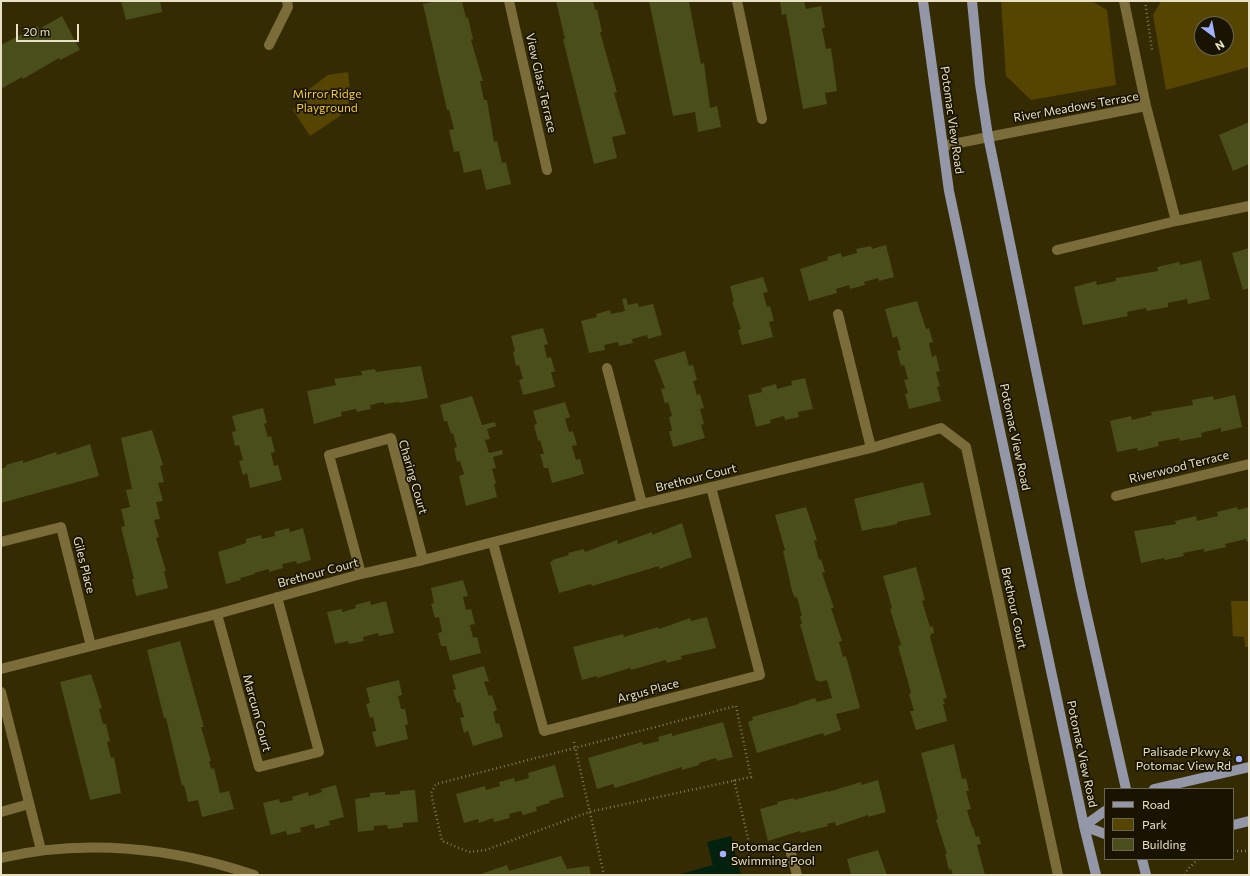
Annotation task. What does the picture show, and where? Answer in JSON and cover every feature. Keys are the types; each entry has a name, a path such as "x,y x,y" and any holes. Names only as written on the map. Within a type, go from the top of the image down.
{"main road":[{"name":"Potomac View Road","path":"923,1 949,191 1084,826 1096,875"},
{"path":"972,1 980,84 988,136 1081,590 1126,788"},
{"path":"1158,788 1249,767"},
{"path":"1084,826 1104,813"},
{"path":"1234,825 1249,821"},
{"path":"1084,826 1104,834"},
{"path":"1142,860 1146,875"}],"street":[{"path":"269,45 288,7 287,1"},
{"name":"View Glass Terrace","path":"509,1 547,170"},
{"path":"737,1 762,119"},
{"path":"1124,1 1146,106"},
{"name":"River Meadows Terrace","path":"943,146 1146,106 1176,222"},
{"path":"1057,250 1249,206"},
{"path":"838,314 871,448"},
{"name":"Brethour Court","path":"607,368 642,504"},
{"name":"Brethour Court","path":"1,669 217,614 361,574 493,543 642,504 871,448 941,428 966,447 1058,875"},
{"name":"Charing Court","path":"361,574 330,456 391,438 423,560"},
{"name":"Riverwood Terrace","path":"1116,496 1249,464"},
{"name":"Argus Place","path":"493,543 544,731 760,675 711,487"},
{"name":"Giles Place","path":"1,542 61,527 91,646"},
{"name":"Marcum Court","path":"217,614 259,767 319,752 277,597"},
{"path":"1,692 41,850"},
{"path":"1,812 29,804"},
{"path":"1,858 41,850 81,848 138,850 209,862 254,875"},
{"path":"791,853 797,875"}],"path":[{"path":"1145,1 1153,54"},
{"path":"736,706 751,777 734,780 590,812 486,850 469,852 442,840 431,793 436,784 736,706"},
{"path":"574,742 604,875"},
{"path":"734,780 749,842"},
{"path":"1234,851 1249,850"},
{"path":"1185,875 1187,870 1197,860"}],"green space":[{"path":"1001,1 1092,1 1107,10 1116,85 1031,100 1006,76"},
{"path":"1161,1 1249,1 1249,67 1166,90 1153,15"},
{"name":"Mirror Ridge Playground","path":"348,72 351,99 340,116 310,136 293,110 308,99 304,93 328,75"},
{"path":"1231,601 1249,601 1249,647 1245,647 1244,637 1233,636"}],"shaded area":[{"name":"Potomac Garden Swimming Pool","path":"731,836 741,875 677,875 713,865 707,842"}],"building":[{"path":"121,1 160,1 162,12 126,20"},
{"path":"437,1 462,1 466,18 468,17 473,39 471,40 483,81 480,81 484,100 487,100 494,142 497,141 502,163 506,162 511,184 486,190 481,169 464,173 459,151 454,152 449,130 454,129 449,110 447,110 423,4"},
{"path":"556,1 593,1 595,10 597,9 602,32 600,32 617,92 614,93 626,134 612,137 617,158 594,164 563,39 565,39"},
{"path":"649,1 689,2 701,64 704,63 710,108 717,106 721,127 698,132 695,112 673,116"},
{"path":"804,1 806,9 821,6 825,28 822,28 826,49 831,48 837,91 825,93 827,104 803,109 786,14 782,15 780,2"},
{"path":"62,16 80,50 60,60 59,58 23,79 22,77 1,89 1,45 37,26 39,29"},
{"path":"1249,122 1249,164 1233,171 1219,135"},
{"path":"886,245 894,277 879,281 878,278 864,282 865,285 850,289 849,285 836,289 837,293 809,301 800,269 828,260 827,257 841,253 842,257 857,253 856,249 871,246 872,249"},
{"path":"1249,248 1249,288 1243,290 1232,253"},
{"path":"1201,260 1210,299 1188,304 1187,299 1168,303 1168,307 1147,311 1146,308 1127,312 1128,316 1083,325 1074,287 1096,281 1097,285 1116,281 1116,278 1158,271 1157,267 1179,262 1180,265"},
{"path":"763,277 768,292 763,293 767,307 770,306 774,321 769,322 773,337 742,345 738,330 741,329 732,302 734,302 730,286"},
{"path":"626,298 628,305 638,303 639,307 653,304 662,335 648,339 647,335 632,339 633,343 619,346 618,342 604,345 605,350 589,353 581,321 597,317 596,314 610,310 611,314 625,311 622,299"},
{"path":"917,301 926,329 929,328 933,342 929,343 932,357 936,355 940,371 936,372 940,386 937,387 941,401 909,409 905,394 908,393 904,380 908,379 904,365 901,366 897,351 901,350 897,336 893,338 885,309"},
{"path":"543,328 548,344 544,345 547,358 551,357 555,372 551,372 555,387 523,395 519,380 523,379 519,365 516,366 513,352 515,351 511,336"},
{"path":"685,351 689,366 693,365 697,380 693,381 697,395 700,394 704,408 700,409 704,424 701,425 705,438 673,447 669,431 672,431 669,417 672,416 668,402 665,404 661,389 665,388 654,360"},
{"path":"421,366 428,398 399,403 384,404 384,402 370,405 371,409 357,412 356,409 341,412 342,416 314,424 307,391 336,385 334,379 362,375 361,371 375,369 376,372"},
{"path":"805,378 813,409 798,412 799,417 785,420 784,416 770,420 771,423 756,427 748,395 762,392 761,388 776,384 777,389 792,385 791,381"},
{"path":"1235,395 1242,427 1221,432 1221,428 1201,433 1202,437 1180,441 1179,438 1158,442 1159,446 1138,451 1137,448 1117,452 1110,421 1131,416 1132,420 1152,415 1151,412 1193,405 1192,400 1213,396 1214,400"},
{"path":"472,396 482,425 495,422 496,426 487,429 490,439 485,440 489,453 502,450 503,454 493,457 496,468 492,469 496,483 494,484 497,497 466,506 459,476 464,474 460,461 457,462 454,448 457,447 453,433 451,434 447,421 444,421 440,405"},
{"path":"565,402 570,417 565,419 569,432 573,431 577,445 572,446 576,460 580,459 584,474 552,483 548,468 544,468 540,454 544,454 540,440 538,441 534,425 537,424 533,411"},
{"path":"263,408 267,423 264,424 268,437 271,436 275,452 271,453 274,466 278,465 282,480 250,488 247,473 243,475 239,461 243,460 239,445 235,446 232,432 236,431 232,416"},
{"path":"152,430 163,465 160,466 164,482 158,483 163,501 156,502 160,519 154,520 159,537 156,538 166,571 164,571 168,588 136,596 132,579 134,579 121,527 125,526 121,509 130,507 126,490 132,489 121,438"},
{"path":"90,444 99,476 1,503 1,469 6,467 6,465 23,460 23,463 56,452 57,455"},
{"path":"923,482 931,515 862,531 854,499"},
{"path":"806,507 817,540 814,541 819,560 821,559 825,572 822,573 834,608 831,608 842,641 839,642 843,657 846,656 860,708 836,714 841,730 824,736 823,733 757,753 748,722 753,720 752,717 815,698 817,702 832,698 827,680 819,682 818,680 816,681 800,624 802,624 800,616 802,616 797,597 795,598 792,591 783,551 785,550 775,515"},
{"path":"1237,507 1238,510 1249,507 1249,541 1246,542 1246,539 1225,544 1226,547 1204,552 1204,549 1183,553 1184,556 1165,560 1164,558 1141,563 1134,531 1176,524 1175,521 1196,516 1197,521 1218,516 1217,512"},
{"path":"682,523 692,557 659,569 659,566 592,586 591,584 559,593 550,562 553,562 552,560 569,555 568,553 584,549 585,552 617,540 618,544 652,532 652,535"},
{"path":"289,528 290,532 303,528 311,560 297,564 296,561 282,564 283,568 269,572 269,569 254,573 255,574 240,578 241,580 226,584 218,552 246,543 246,539 261,535 262,539 275,536 274,532"},
{"path":"916,567 925,600 922,601 930,627 933,626 934,633 931,634 930,637 947,698 943,699 945,704 943,704 947,721 916,730 910,711 914,711 909,694 911,693 898,646 901,645 890,609 892,608 883,576"},
{"path":"463,580 468,596 463,597 466,610 471,609 475,624 470,625 473,638 477,637 481,653 450,661 446,646 441,646 438,633 442,632 439,617 435,618 431,604 434,603 431,588"},
{"path":"370,601 371,605 386,601 394,633 379,636 378,633 363,637 364,641 349,644 348,641 335,644 327,612 342,609 342,612 356,608 355,605"},
{"path":"707,617 716,648 681,656 682,659 667,663 666,660 631,670 630,668 597,678 597,676 582,680 573,647 623,634 624,637 658,627 659,629 690,618 691,621"},
{"path":"180,641 204,727 201,727 211,761 209,761 211,769 214,768 220,793 229,791 234,809 202,817 198,800 188,802 184,785 182,786 166,718 164,718 147,650"},
{"path":"484,666 489,681 484,682 489,696 492,695 497,710 493,712 496,724 499,723 503,737 473,746 468,731 464,733 460,718 464,717 460,702 457,703 453,690 456,689 452,675"},
{"path":"91,674 102,708 99,709 103,724 106,724 110,741 107,742 111,758 114,757 121,793 90,800 60,682"},
{"path":"399,680 402,695 398,696 401,709 405,709 408,724 405,725 408,739 376,747 372,732 376,731 373,717 370,718 366,704 370,703 366,688"},
{"path":"723,722 733,757 717,761 716,758 699,763 699,765 682,770 682,767 615,788 613,784 597,789 588,758 642,742 643,745 659,741 658,737 672,733 672,736"},
{"path":"954,744 962,779 966,778 969,791 966,791 971,809 967,810 976,837 979,836 981,844 977,845 985,875 953,875 951,869 949,870 945,854 947,854 936,820 938,819 921,753"},
{"path":"555,765 564,797 549,801 550,803 536,807 537,811 523,815 521,811 509,814 510,818 494,822 493,818 479,823 478,819 464,823 456,794 485,786 486,790 500,786 499,782 514,778 515,782 529,778 528,773"},
{"path":"878,780 886,812 868,817 868,815 836,826 835,822 827,824 828,826 801,833 800,831 768,841 760,809 778,804 777,802 794,798 794,800 828,792 861,782 861,785"},
{"path":"336,785 344,817 329,821 330,825 315,829 314,824 300,828 301,832 287,835 286,831 271,835 263,803 279,799 280,803 293,800 292,797 308,792 309,796 322,792 321,789"},
{"path":"415,790 418,822 403,823 403,827 388,829 387,825 374,826 374,830 358,832 355,799 370,797 370,793 385,792 385,795 400,794 400,791"},
{"path":"878,850 887,875 851,874 847,859"},
{"path":"561,856 567,869 589,866 591,875 478,875 507,865 509,871"}],"place":[{"name":"Palisade Pkwy & Potomac View Rd","path":"1239,759"},
{"name":"Potomac Garden Swimming Pool","path":"723,854"}]}
